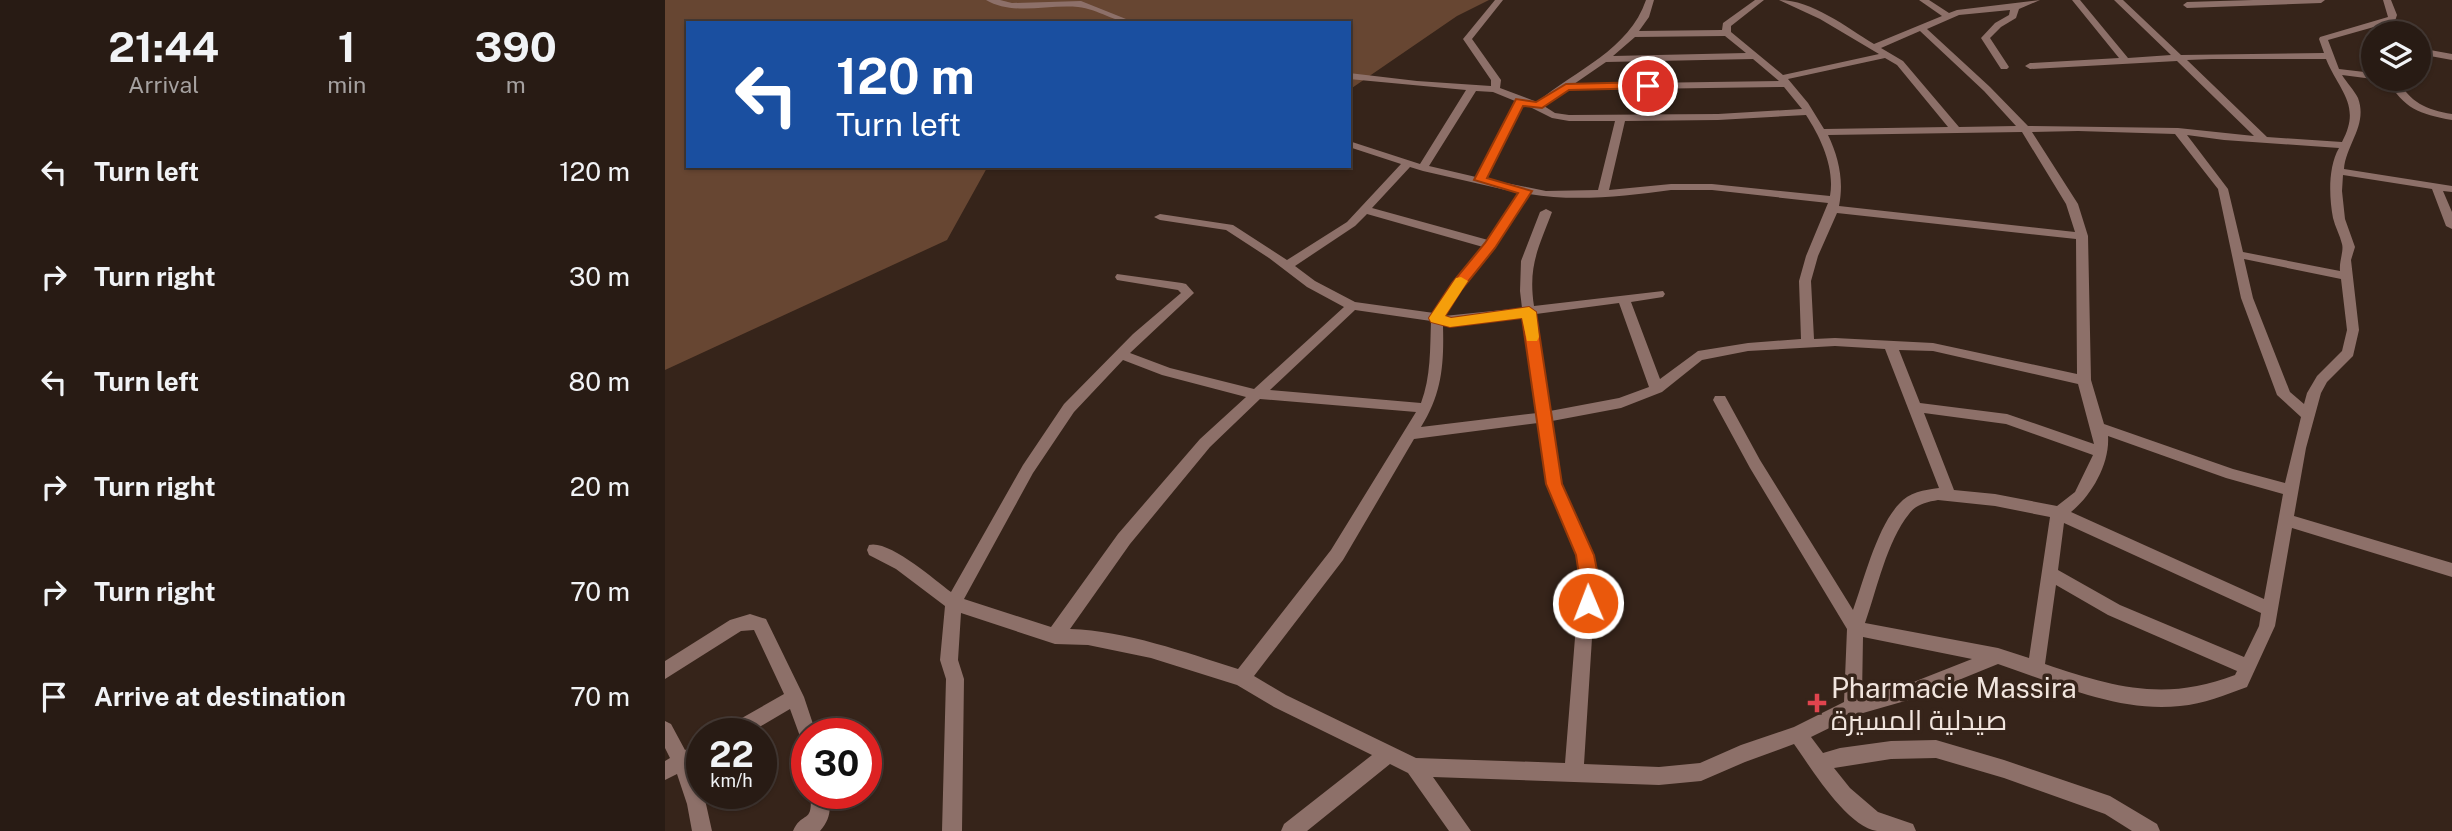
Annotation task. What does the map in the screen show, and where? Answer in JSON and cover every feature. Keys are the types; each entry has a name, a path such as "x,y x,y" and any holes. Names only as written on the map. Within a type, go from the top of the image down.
{"street":[{"path":"990,0 1011,6 1081,4 1127,21"},
{"path":"1495,89 1496,80 1467,39 1499,0"},
{"path":"1538,106 1605,59 1631,34 1648,11 1650,0"},
{"path":"1760,0 1726,25 1727,33 1783,81 1808,112 1821,132 1834,170 1834,204 1807,272 1808,343"},
{"path":"1783,0 1823,18 1887,55 1909,72 1957,131"},
{"path":"1923,0 1947,16"},
{"path":"2076,0 2126,61"},
{"path":"2118,0 2218,92 2263,139"},
{"path":"2187,5 2321,0"},
{"path":"1720,400 1755,464 1856,628 1998,656 2128,696 2193,699 2241,681 2267,626 2290,490 2317,386 2340,365 2350,348 2353,330 2345,260 2349,247 2336,199 2337,171 2343,145 2354,129 2356,111 2352,96 2323,43 2326,37 2392,19 2387,0"},
{"path":"1874,47 1947,16 1980,8 2015,7 2033,1"},
{"path":"2004,67 1985,38 2013,16 2015,7"},
{"path":"1921,27 2026,130 2072,204 2082,236 2084,380 2098,427 2102,452 2080,496 2072,505 2058,513"},
{"path":"1631,34 1727,33"},
{"path":"2431,53 2452,57"},
{"path":"1566,87 1783,81 1887,55"},
{"path":"1605,59 1753,56"},
{"path":"2030,66 2178,58 2332,63 2361,72"},
{"path":"1351,76 1417,85 1495,89 1560,117 1621,118 1808,112"},
{"path":"1423,168 1473,87"},
{"path":"2398,91 2414,107 2452,117"},
{"path":"1480,180 1520,101"},
{"path":"1602,194 1621,118"},
{"path":"1821,132 2178,131 2343,145"},
{"path":"2178,131 2223,188 2247,298 2284,395 2308,415"},
{"path":"1351,145 1423,168 1525,191 1602,194 1671,187 1712,187 2082,236"},
{"path":"1287,265 1333,237 1366,210 1408,163"},
{"path":"2337,171 2452,189"},
{"path":"2436,186 2452,226"},
{"path":"1242,678 1337,555 1426,408 1432,391 1437,356 1437,318 1457,286 1490,246 1525,191"},
{"path":"1366,210 1490,246"},
{"path":"1546,212 1527,261 1529,312 1554,484 1580,542 1588,575 1574,771"},
{"path":"1160,217 1223,225 1287,265 1311,284 1352,306 1437,318 1450,323 1659,294"},
{"path":"2236,254 2346,276"},
{"path":"952,831 955,679 950,660 953,603 1048,436 1069,408 1188,293 1182,287 1121,277"},
{"path":"1624,299 1657,390"},
{"path":"1055,636 1124,538 1205,443 1352,306"},
{"path":"1410,434 1543,417 1621,403 1657,390 1691,360 1712,351 1808,343 1890,344 1957,351 2084,380"},
{"path":"1890,344 1949,495"},
{"path":"1122,355 1167,372 1255,394 1426,408"},
{"path":"1915,407 2007,419 2102,452"},
{"path":"2098,427 2231,474 2290,490"},
{"path":"1853,707 1856,628 1887,537 1904,508 1919,497 1949,495 1994,500 2058,513 2269,609"},
{"path":"2036,667 2058,513"},
{"path":"2287,520 2452,569"},
{"path":"875,550 902,564 953,603 1055,636 1089,638 1151,650 1242,678 1280,701 1415,767 1489,772 1574,771 1659,776 1701,772 1741,754 1798,734 1853,707 1912,691 1998,656"},
{"path":"2049,573 2114,610 2248,667"},
{"path":"665,671 736,625 750,621 760,624 795,697 802,718"},
{"path":"758,718 795,697"},
{"path":"665,730 683,762 698,805 702,831"},
{"path":"1798,734 1855,808 1874,821 1906,831"},
{"path":"1820,763 1840,757 1891,750 1936,749 2004,769 2110,806 2150,831"},
{"path":"1291,831 1388,755"},
{"path":"665,771 686,760"},
{"path":"1415,767 1461,831"},
{"path":"803,831 815,823 822,809"}],"shaded area":[{"path":"665,0 1489,0 1457,16 1351,89 1351,21 686,21 686,168 987,168 947,240 665,370"}],"slow traffic":[{"path":"1461,281 1437,318 1450,323 1529,312 1532,337"}],"place":[{"name":"Pharmacie Massira صيدلية المسيرة","path":"1817,703"}],"route":[{"path":"1588,603 1585,555 1554,484 1529,312 1450,323 1437,318 1457,286 1490,246 1525,191 1480,180 1520,101 1538,106 1566,87 1648,86"}]}
